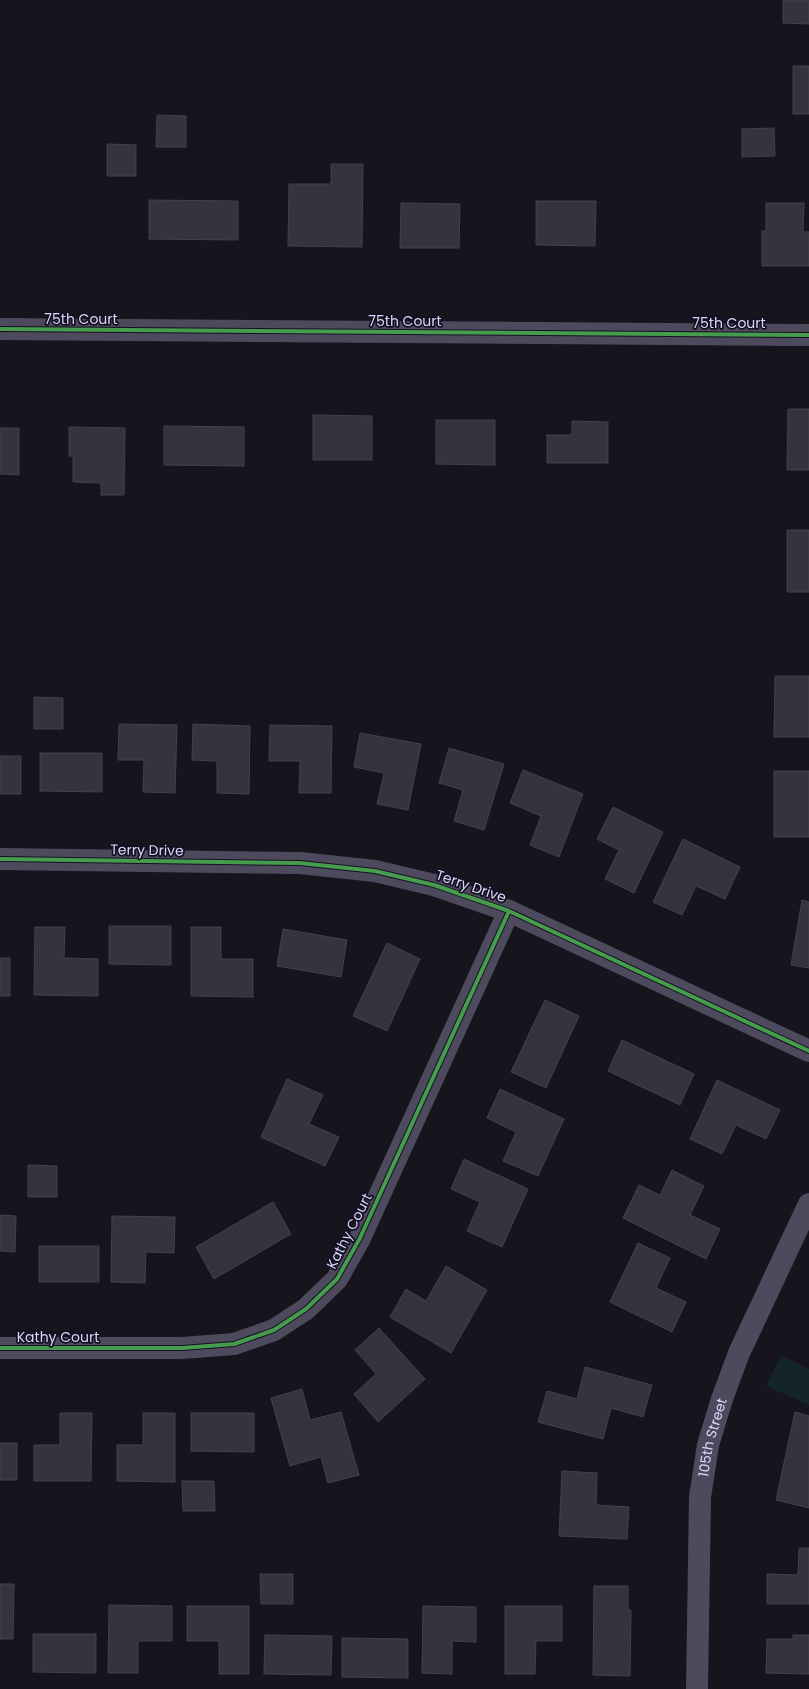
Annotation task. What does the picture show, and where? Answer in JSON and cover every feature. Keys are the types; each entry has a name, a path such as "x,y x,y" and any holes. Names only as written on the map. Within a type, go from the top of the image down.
{"street":[{"name":"75th Court","path":"0,329 809,335"},
{"name":"Terry Drive","path":"0,859 300,863 375,871 434,885 509,911 809,1051"},
{"name":"Kathy Court","path":"0,1348 182,1348 234,1344 274,1330 306,1310 337,1279 360,1238 509,911"},
{"name":"105th Street","path":"697,1689 700,1497 708,1445 722,1399 739,1353 809,1204"}],"shaded area":[{"path":"781,1355 809,1369 809,1405 766,1386"}],"building":[{"path":"783,0 809,0 809,24 783,23"},
{"path":"793,66 809,66 809,114 793,114"},
{"path":"157,115 186,116 186,147 156,147"},
{"path":"774,128 775,156 742,157 742,129"},
{"path":"107,144 136,145 136,176 107,176"},
{"path":"331,164 363,164 362,247 288,246 289,184 331,184"},
{"path":"149,200 238,201 238,240 149,239"},
{"path":"536,201 596,201 595,246 536,245"},
{"path":"401,203 460,204 459,248 400,248"},
{"path":"766,203 804,203 803,232 809,232 809,266 762,266 762,231 766,231"},
{"path":"788,409 809,409 809,470 787,470"},
{"path":"313,415 372,416 372,460 313,460"},
{"path":"436,420 495,420 495,465 436,464"},
{"path":"572,421 608,422 608,463 547,463 547,435 572,435"},
{"path":"164,426 244,427 244,466 164,465"},
{"path":"69,427 125,428 124,495 101,495 101,483 73,482 73,456 69,456"},
{"path":"0,428 19,428 19,475 0,474"},
{"path":"787,530 809,530 809,592 787,592"},
{"path":"775,676 809,676 809,737 774,737"},
{"path":"34,697 63,698 63,729 34,729"},
{"path":"119,724 177,725 175,793 143,792 144,760 118,760"},
{"path":"193,724 250,726 249,794 217,793 217,761 192,760"},
{"path":"270,725 332,726 331,793 299,793 300,761 269,761"},
{"path":"360,733 421,744 408,810 377,804 384,773 354,767"},
{"path":"449,748 504,764 484,830 454,821 463,790 439,783"},
{"path":"40,753 102,753 102,792 40,791"},
{"path":"0,756 21,756 21,794 0,794"},
{"path":"523,770 583,794 559,857 530,845 541,816 510,803"},
{"path":"774,771 809,771 809,837 774,837"},
{"path":"613,807 663,832 634,893 605,879 619,850 597,839"},
{"path":"683,839 740,867 725,899 696,886 682,915 653,902"},
{"path":"802,900 809,902 809,968 791,965"},
{"path":"109,926 171,926 171,965 109,964"},
{"path":"35,927 65,927 64,958 98,959 98,996 34,995"},
{"path":"191,927 221,927 221,959 253,959 253,997 191,996"},
{"path":"283,929 347,940 341,977 277,966"},
{"path":"387,943 420,959 387,1031 353,1016"},
{"path":"0,958 10,958 10,996 0,996"},
{"path":"545,1000 579,1016 546,1088 511,1072"},
{"path":"622,1040 694,1074 680,1105 608,1071"},
{"path":"287,1079 323,1095 309,1124 339,1137 325,1166 261,1137"},
{"path":"717,1080 780,1110 766,1139 736,1125 722,1154 690,1139"},
{"path":"500,1089 564,1119 538,1176 503,1161 516,1132 487,1118"},
{"path":"464,1159 528,1189 502,1247 467,1231 480,1202 451,1189"},
{"path":"28,1165 57,1166 57,1197 28,1197"},
{"path":"672,1170 704,1186 690,1215 720,1229 706,1259 623,1218 639,1185 660,1195"},
{"path":"273,1202 291,1234 214,1279 196,1247"},
{"path":"0,1215 16,1216 15,1252 0,1251"},
{"path":"112,1216 175,1217 174,1253 146,1252 145,1283 111,1282"},
{"path":"638,1243 670,1258 656,1288 686,1302 672,1332 610,1302"},
{"path":"39,1246 99,1246 99,1282 39,1282"},
{"path":"446,1266 487,1290 451,1353 390,1317 406,1289 426,1301"},
{"path":"379,1328 425,1379 378,1422 354,1394 376,1374 355,1350"},
{"path":"585,1367 652,1385 643,1417 611,1408 603,1439 538,1422 547,1391 577,1399"},
{"path":"302,1389 310,1420 341,1412 359,1475 328,1483 321,1457 290,1466 271,1398"},
{"path":"795,1412 809,1416 809,1508 776,1500"},
{"path":"60,1413 92,1413 91,1481 34,1481 34,1445 60,1445"},
{"path":"143,1413 175,1413 175,1482 117,1481 117,1445 143,1445"},
{"path":"191,1413 254,1413 254,1452 191,1451"},
{"path":"0,1443 17,1443 17,1480 0,1480"},
{"path":"562,1471 597,1473 596,1505 629,1507 627,1539 559,1536"},
{"path":"182,1481 214,1481 215,1511 183,1511"},
{"path":"799,1548 809,1548 809,1604 767,1604 767,1574 798,1575"},
{"path":"260,1574 293,1574 293,1604 261,1604"},
{"path":"0,1584 14,1584 13,1639 0,1639"},
{"path":"594,1586 628,1586 628,1610 631,1610 630,1676 593,1675"},
{"path":"109,1605 172,1606 172,1641 138,1641 138,1673 108,1673"},
{"path":"187,1606 249,1606 249,1674 219,1674 219,1641 187,1641"},
{"path":"423,1606 476,1607 476,1642 452,1641 452,1674 422,1673"},
{"path":"505,1606 562,1606 562,1641 536,1641 535,1674 505,1674"},
{"path":"33,1634 96,1634 96,1673 33,1672"},
{"path":"265,1635 332,1636 331,1675 264,1674"},
{"path":"793,1635 809,1635 809,1674 766,1673 767,1639 793,1639"},
{"path":"342,1638 408,1639 408,1678 342,1677"}],"cycle path":[{"path":"0,329 809,335"},
{"path":"0,859 300,863 375,871 434,885 509,911 809,1051"},
{"path":"0,1348 182,1348 234,1344 274,1330 306,1309 337,1279 360,1238 509,911"}]}
